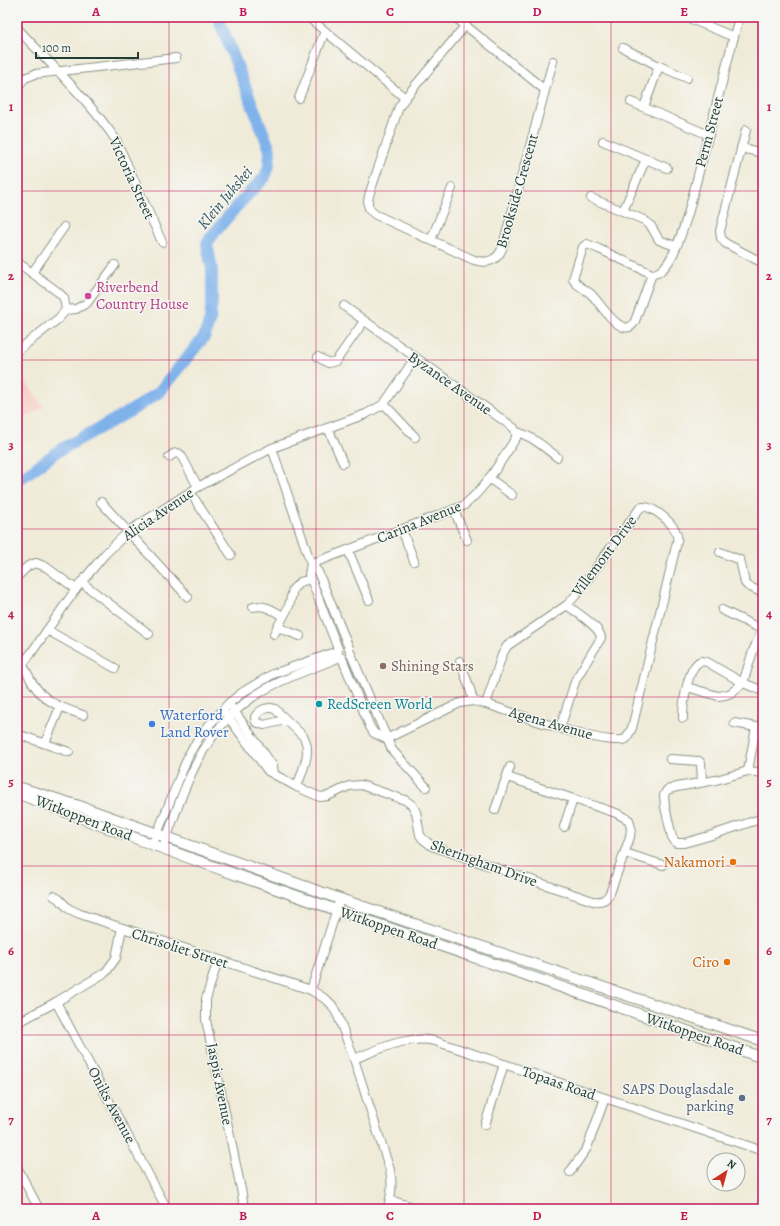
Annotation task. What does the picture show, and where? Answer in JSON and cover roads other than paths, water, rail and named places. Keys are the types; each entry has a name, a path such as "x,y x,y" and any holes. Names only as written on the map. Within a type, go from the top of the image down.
{"main road":[{"name":"Witkoppen Road","path":"17,787 79,806 340,899 669,1011 761,1040"},
{"name":"Witkoppen Road","path":"17,793 163,848 337,910 763,1058"},
{"path":"742,1050 763,1065"}],"street":[{"path":"308,17 405,98"},
{"path":"455,17 545,90"},
{"path":"686,17 734,37"},
{"name":"Perm Street","path":"652,274 656,274 664,269 668,264 688,214 739,17"},
{"name":"Brookside Crescent","path":"465,26 405,98 397,112 370,192 368,205 370,211 376,215 479,262 489,262 499,255 505,238 553,61"},
{"name":"Victoria Street","path":"17,28 97,115 116,140 162,242"},
{"path":"299,98 325,31"},
{"path":"623,48 687,78"},
{"path":"17,87 27,76 58,71 176,58"},
{"path":"644,107 659,66"},
{"path":"631,102 709,135"},
{"path":"746,130 720,232 721,238 725,243 763,263"},
{"path":"603,141 667,168"},
{"path":"741,148 763,153"},
{"path":"623,211 646,159"},
{"path":"431,240 452,188"},
{"path":"591,198 644,220 659,240 675,246"},
{"path":"32,273 64,227"},
{"path":"587,244 652,274 635,321 632,326 627,328 623,327 612,319 591,294 575,283 573,279 583,247 587,244"},
{"path":"17,262 62,296 66,310"},
{"path":"17,351 58,319 66,310 76,309 87,304 115,265"},
{"name":"Byzance Avenue","path":"344,306 514,428 516,432 522,433 557,457"},
{"path":"318,357 328,363 336,361 364,321"},
{"path":"415,358 384,404 415,437"},
{"name":"Alicia Avenue","path":"19,664 48,630 78,586 105,554 128,531 198,487 272,448 374,410 384,404"},
{"path":"328,428 344,463"},
{"name":"Carina Avenue","path":"311,564 463,506 489,478 516,438 516,432"},
{"path":"272,448 311,564 318,572 386,739 392,750 426,787"},
{"path":"169,457 174,453 181,455 198,487"},
{"path":"489,478 512,495"},
{"path":"190,492 231,555"},
{"path":"101,502 188,597"},
{"name":"Villemont Drive","path":"486,704 499,663 507,646 567,605 640,508 647,507 652,509 669,523 675,529 678,537 629,736"},
{"path":"454,510 467,540"},
{"path":"402,530 414,561"},
{"path":"348,550 369,600"},
{"path":"720,552 740,560 744,583 763,593"},
{"path":"17,577 28,566 36,563 46,567 78,586 149,634"},
{"path":"311,564 309,574 370,727 374,734 386,739"},
{"path":"300,636 276,631 289,606 295,586 300,582 311,579"},
{"path":"254,607 260,605 264,606 283,616"},
{"path":"560,728 576,679 601,638 601,634 596,628 567,605"},
{"path":"324,611 332,608"},
{"path":"687,687 718,696 725,696 731,693 743,682 752,651 763,629 722,610"},
{"path":"48,630 115,668"},
{"path":"163,848 196,761 211,737 232,714 264,690 340,654 344,646 350,650"},
{"path":"153,844 188,754 201,734 226,707 258,682 290,667 340,654"},
{"path":"683,718 683,702 687,687 695,663 700,661 706,662 763,691"},
{"path":"460,662 467,678 473,701"},
{"path":"19,664 41,695 51,703 83,715"},
{"path":"290,667 293,676"},
{"path":"355,691 364,687"},
{"name":"Agena Avenue","path":"386,739 460,703 473,701 577,733 622,741 629,736"},
{"path":"45,743 60,707"},
{"name":"Sheringham Drive","path":"226,707 268,771 297,787 320,796 328,796 349,786 361,785 400,798 409,802 414,808 420,834 426,842 432,846 593,901 602,901 607,898 625,852 631,831 629,820 616,813 507,777"},
{"path":"287,721 303,736 307,745 305,762 297,787"},
{"path":"734,723 759,726 748,771"},
{"path":"17,734 69,752"},
{"path":"670,759 699,761 701,763 702,782"},
{"path":"495,810 510,767"},
{"path":"758,820 703,838 684,843 676,843 672,837 664,795 667,790 670,789 716,780 748,771 763,774"},
{"path":"564,827 573,799"},
{"path":"625,852 663,865"},
{"name":"Chrisoliet Street","path":"54,896 75,912 311,990 322,996 332,1005 338,1016 354,1059 390,1170 392,1186 387,1209"},
{"path":"311,990 340,899"},
{"path":"17,1023 106,972 116,958 122,928"},
{"name":"Jaspis Avenue","path":"218,960 207,994 206,1013 244,1209"},
{"name":"Oniks Avenue","path":"56,1002 167,1209"},
{"name":"Topaas Road","path":"354,1059 400,1042 419,1039 443,1044 763,1151"},
{"path":"485,1124 504,1064"},
{"path":"570,1172 587,1148 605,1098"},
{"path":"17,1167 39,1209"},
{"path":"390,1200 419,1209"},
{"path":"762,1209 763,1202"}],"waterway":[{"name":"Klein Jukskei","path":"17,481 60,450 132,410 158,393 204,337 210,320 212,301 212,269 207,244 237,206 265,177 269,166 270,150 218,17"}],"place":[{"name":"Riverbend Country House","path":"88,296"},
{"name":"Shining Stars","path":"383,666"},
{"name":"RedScreen World","path":"319,704"},
{"name":"Waterford Land Rover","path":"152,724"},
{"name":"Nakamori","path":"733,862"},
{"name":"Ciro","path":"727,962"},
{"name":"SAPS Douglasdale parking","path":"742,1098"}]}
